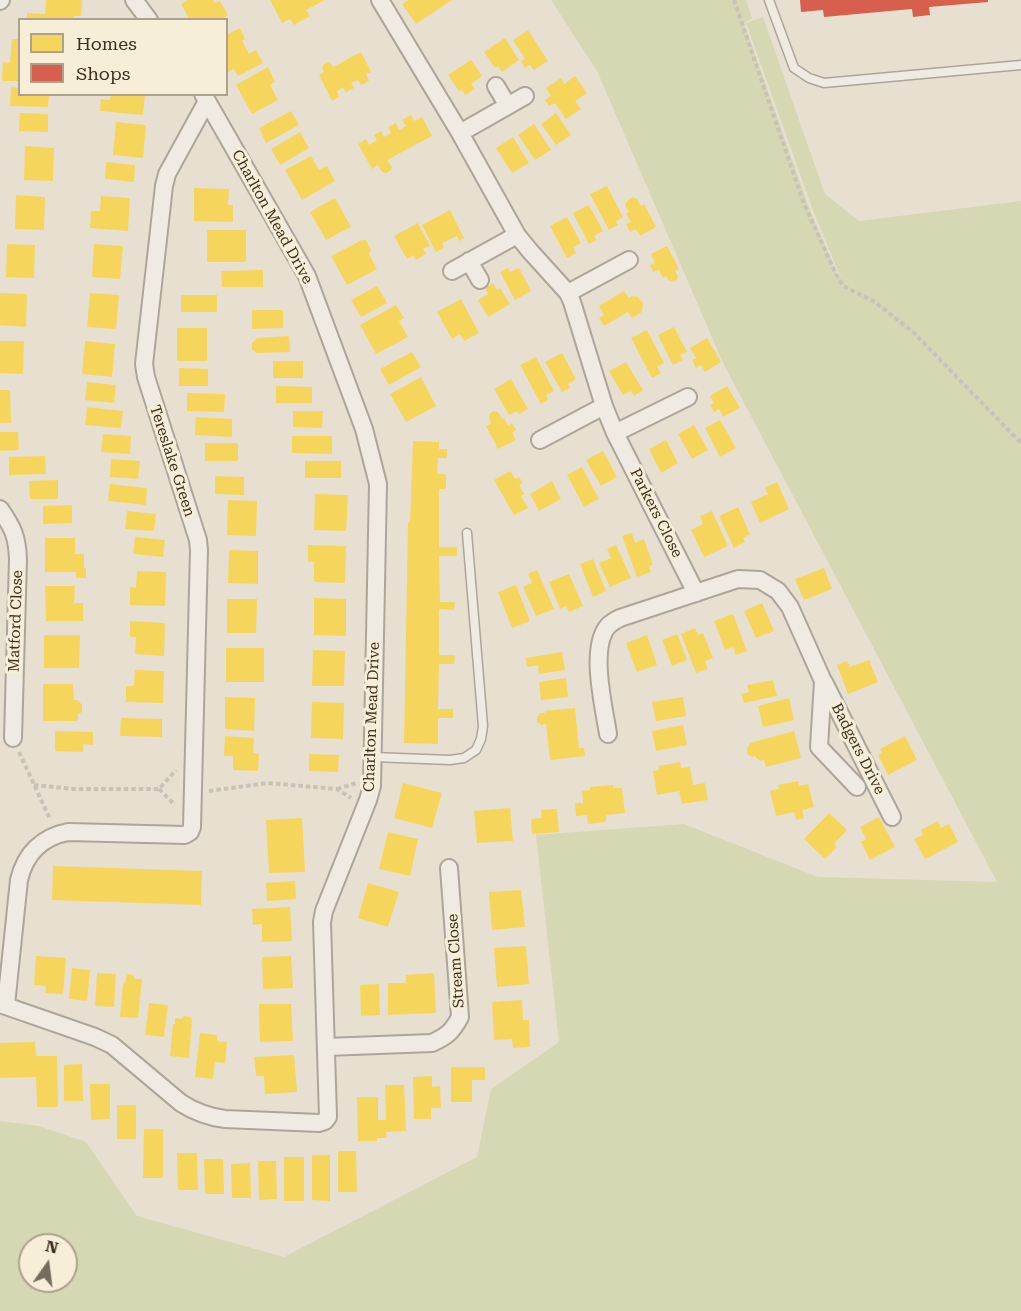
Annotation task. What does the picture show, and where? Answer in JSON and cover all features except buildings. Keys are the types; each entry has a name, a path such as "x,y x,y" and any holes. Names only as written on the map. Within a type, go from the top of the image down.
{"street":[{"path":"134,0 148,18"},
{"path":"380,0 460,133 517,234 530,251 568,293 622,269"},
{"path":"496,86 508,106"},
{"path":"460,133 525,96"},
{"name":"Tereslake Green","path":"57,834 68,832 185,835 192,827 198,540 146,377 144,364 164,186 167,174 205,98"},
{"name":"Charlton Mead Drive","path":"3,1005 112,1045 181,1103 191,1110 211,1117 319,1123 328,1117 322,922 324,911 372,786 378,484 364,429 307,276 205,98"},
{"path":"452,271 517,234"},
{"path":"469,261 480,280"},
{"name":"Parkers Close","path":"568,293 573,302 604,406 615,433 696,593"},
{"path":"615,433 688,397"},
{"path":"540,440 604,406"},
{"name":"Matford Close","path":"0,509 11,526 17,542 18,559 13,738"},
{"path":"608,734 598,662 600,643 608,627 620,618 738,579 760,580 778,591 790,607 823,681 819,747 857,787"},
{"name":"Badgers Drive","path":"823,681 892,817"},
{"path":"3,1005 22,868 31,852 57,834"},
{"name":"Stream Close","path":"326,1047 432,1043 444,1038 453,1030 460,1017 449,868"}],"lane":[{"path":"769,0 794,68 809,78 824,83 1021,65"},
{"path":"373,757 450,760 464,758 476,750 481,739 483,726 467,533"}],"path":[{"path":"734,0 804,204 843,286 875,302 914,333 1021,443"},
{"path":"13,738 57,834"},
{"path":"34,784 73,789 159,789 194,749"},
{"path":"193,793 268,783 337,789 365,808"}],"green space":[{"path":"551,0 746,0 752,18 744,23 810,210 839,278 746,23 763,17 825,194 859,221 1021,201 1021,1311 0,1311 0,1121 39,1126 86,1142 137,1216 284,1257 477,1157 491,1089 559,1042 536,835 684,824 818,877 997,882 724,365 597,71"}]}
